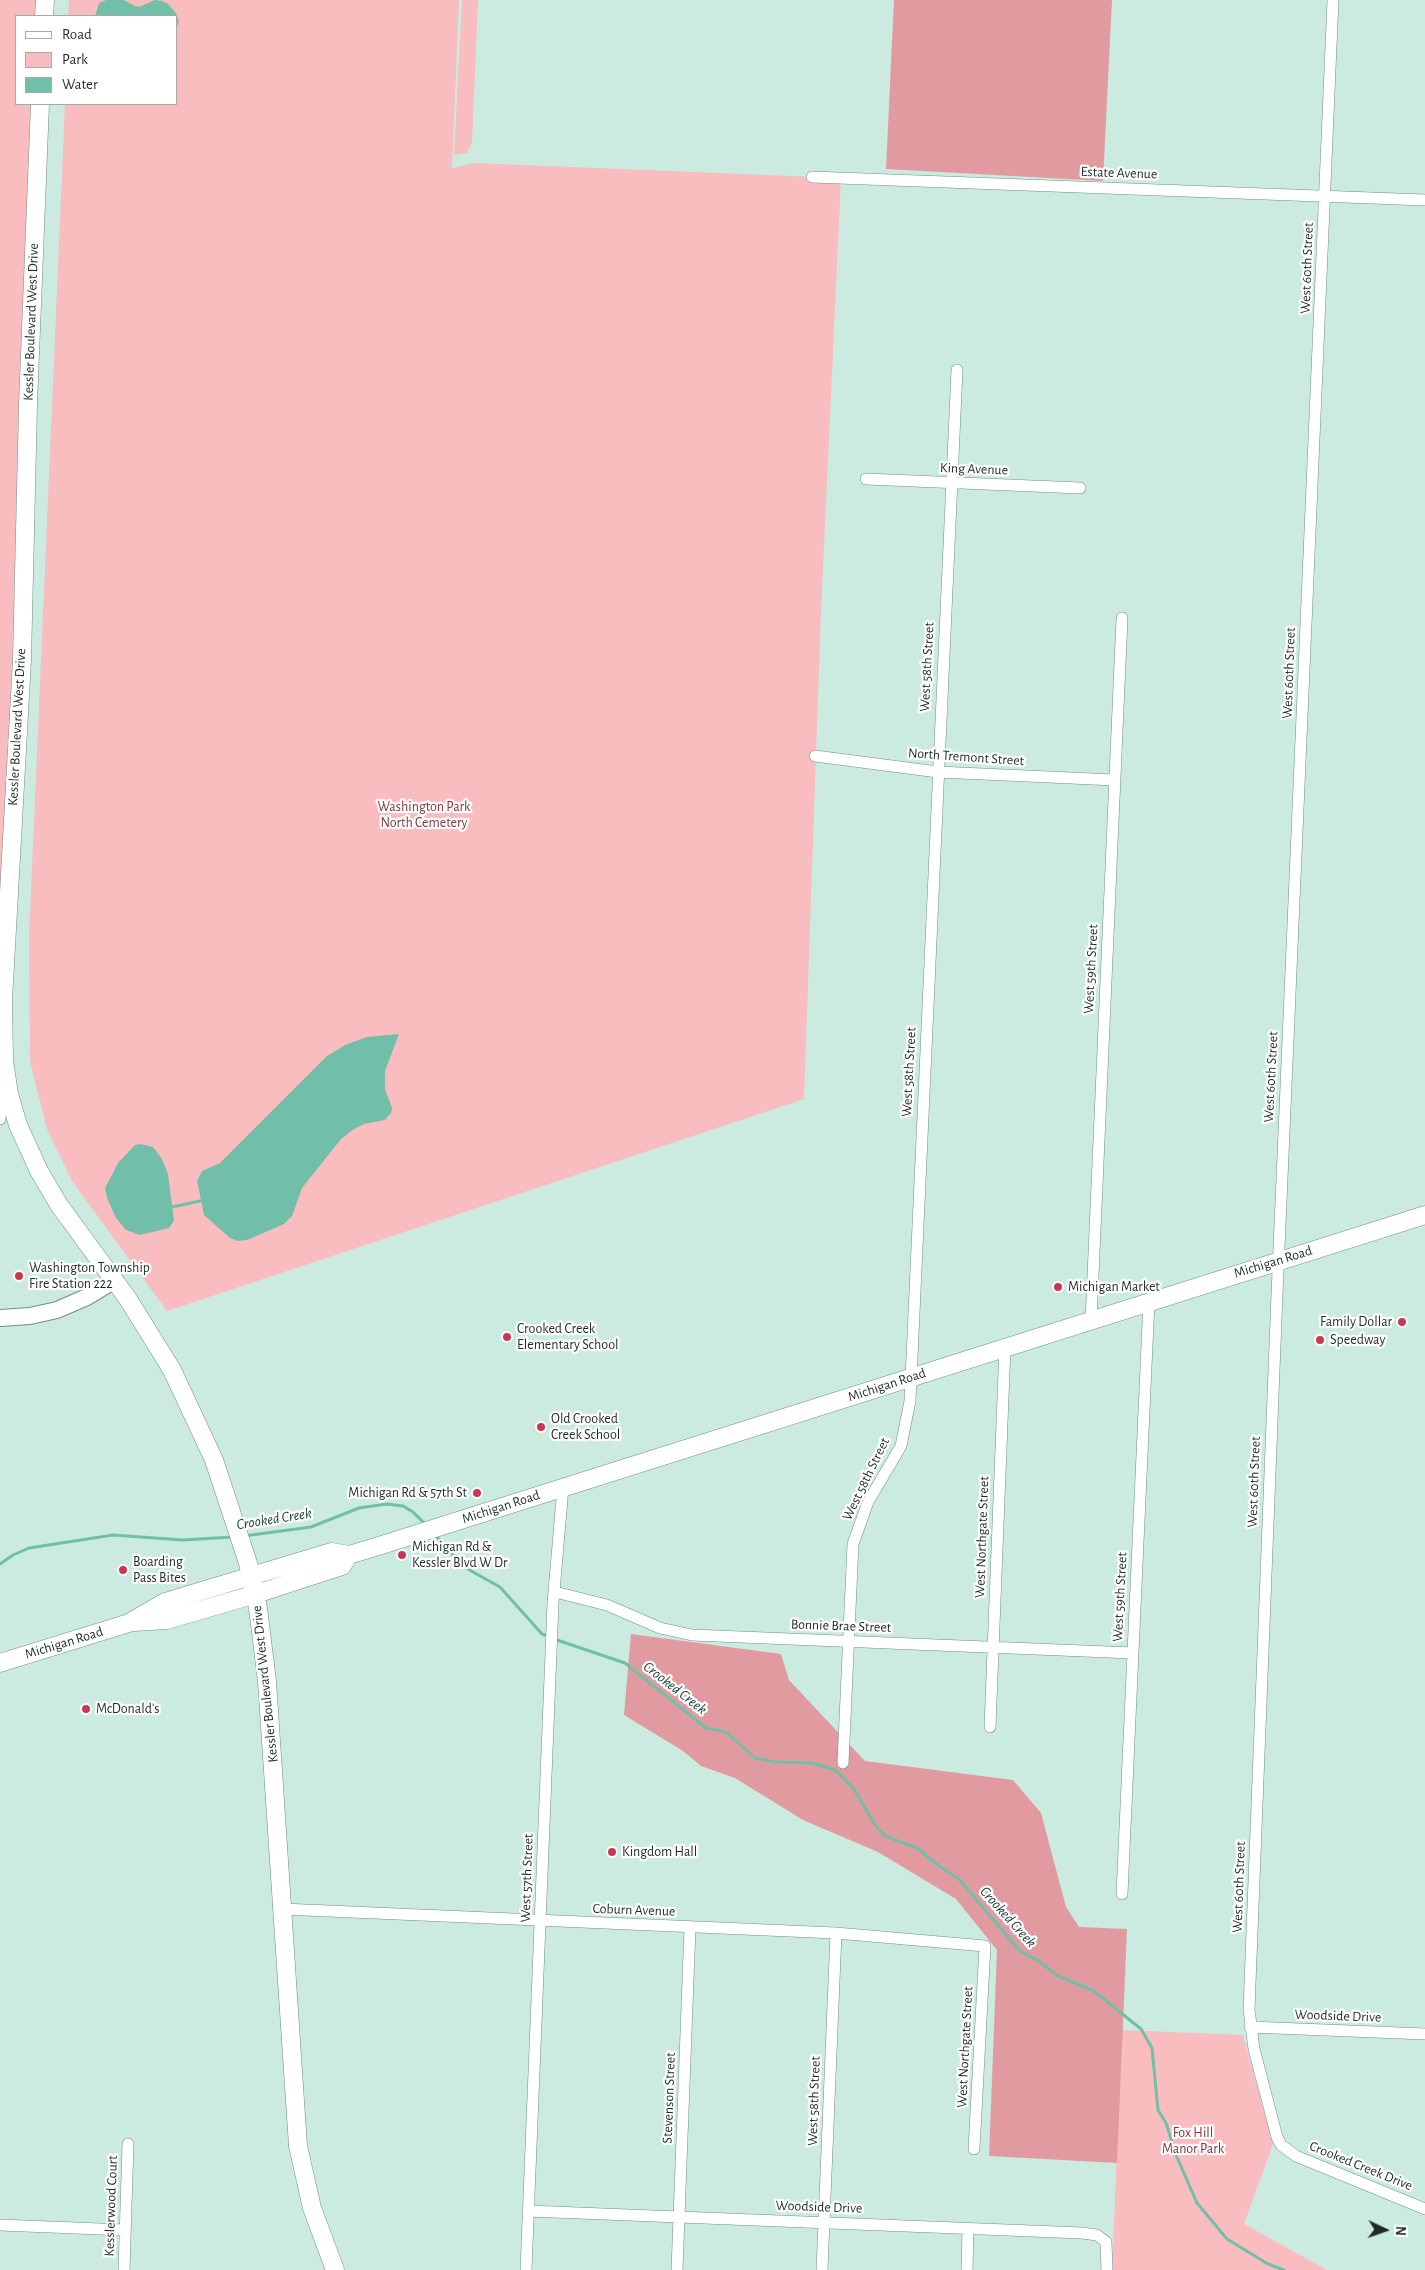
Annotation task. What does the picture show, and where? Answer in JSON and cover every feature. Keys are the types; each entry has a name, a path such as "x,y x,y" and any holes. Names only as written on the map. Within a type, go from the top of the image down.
{"main road":[{"path":"44,15 45,0"},
{"name":"Kessler Boulevard West Drive","path":"40,105 28,404 22,660 4,886 4,1061 9,1094 18,1125 38,1171 60,1205 116,1280 152,1335 180,1387 214,1460 254,1586 268,1681 298,2146 312,2208 332,2269"},
{"name":"Michigan Road","path":"0,1663 129,1623 165,1602 254,1586 331,1552 350,1555 402,1539 1425,1215"}],"street":[{"name":"West 60th Street","path":"1286,2150 1277,2137 1250,2027 1249,2009 1278,1260 1333,0"},
{"name":"Estate Avenue","path":"812,177 1425,200"},
{"name":"West 58th Street","path":"842,1763 852,1553 855,1535 868,1502 901,1446 908,1414 911,1378 957,370"},
{"name":"King Avenue","path":"866,479 1080,488"},
{"name":"West 59th Street","path":"1091,1321 1122,618"},
{"name":"North Tremont Street","path":"815,756 938,772 1115,780"},
{"path":"0,1119 4,1061"},
{"path":"0,1318 30,1316 57,1310 87,1297 116,1280"},
{"name":"West 59th Street","path":"1122,1894 1149,1301"},
{"name":"West Northgate Street","path":"990,1727 1005,1348"},
{"name":"West 57th Street","path":"526,2270 551,1651 563,1487"},
{"name":"Bonnie Brae Street","path":"554,1597 574,1595 607,1605 656,1627 678,1633 848,1642 1133,1653"},
{"name":"Coburn Avenue","path":"282,1909 836,1933 985,1946"},
{"name":"Stevenson Street","path":"677,2270 690,1927"},
{"name":"West 58th Street","path":"822,2270 836,1933"},
{"name":"West Northgate Street","path":"974,2149 985,1946"},
{"name":"Woodside Drive","path":"1250,2027 1425,2034"},
{"name":"Kesslerwood Court","path":"124,2270 128,2144"},
{"name":"Crooked Creek Drive","path":"1286,2150 1296,2156 1425,2209"},
{"name":"Woodside Drive","path":"528,2211 1082,2233 1097,2235 1106,2242 1107,2270"},
{"path":"0,2225 125,2230"},
{"path":"967,2270 968,2229"}],"green space":[{"path":"0,0 45,0 44,15 15,15 15,105 40,105 0,1016"},
{"name":"Washington Park North Cemetery","path":"69,0 459,0 452,168 474,163 841,178 821,611 804,1099 167,1311 72,1181 47,1129 30,1062 29,937 65,105 178,105 178,15 68,15"},
{"path":"462,0 478,0 472,143 467,153 454,155"},
{"name":"Fox Hill Manor Park","path":"1122,2030 1243,2035 1273,2144 1244,2224 1327,2270 1112,2270"}],"shaded area":[{"path":"894,0 1112,0 1103,181 886,169"},
{"path":"631,1634 781,1654 789,1680 865,1761 1013,1780 1041,1813 1066,1907 1079,1927 1127,1929 1117,2163 989,2156 997,1950 956,1899 878,1852 803,1820 735,1778 701,1766 683,1751 624,1715"}],"water":[{"path":"106,0 124,0 139,7 155,0 162,1 167,3 177,15 95,15 99,3"},
{"path":"399,1034 385,1071 385,1089 392,1108 391,1113 385,1120 364,1124 341,1139 302,1188 292,1216 284,1224 247,1240 238,1241 230,1238 204,1215 197,1181 202,1171 220,1163 327,1056 345,1045 367,1037"},
{"path":"141,1144 153,1147 162,1159 168,1174 174,1221 169,1228 140,1235 126,1230 116,1218 107,1198 105,1188 118,1163 135,1145"}],"waterway":[{"path":"172,1207 200,1201"},
{"name":"Crooked Creek","path":"244,1536 311,1527 359,1508 387,1504 403,1506 413,1512 426,1525"},
{"name":"Crooked Creek","path":"0,1564 13,1555 29,1548 113,1535 183,1540 233,1537"},
{"name":"Crooked Creek","path":"435,1535 464,1567 500,1587 542,1634 548,1636"},
{"name":"Crooked Creek","path":"554,1639 625,1663 706,1728 726,1732 755,1758 775,1762 812,1763 835,1770 854,1789 875,1825 885,1836 919,1849 935,1863 959,1879 1020,1951 1039,1961 1058,1976 1094,1991 1141,2029 1152,2048 1158,2110 1166,2123 1176,2155 1197,2203 1227,2239 1268,2264 1284,2270"}],"place":[{"name":"Washington Township Fire Station 222","path":"19,1276"},
{"name":"Michigan Market","path":"1058,1287"},
{"name":"Family Dollar","path":"1402,1322"},
{"name":"Crooked Creek Elementary School","path":"507,1337"},
{"name":"Speedway","path":"1320,1340"},
{"name":"Old Crooked Creek School","path":"541,1427"},
{"name":"Michigan Rd & 57th St","path":"477,1493"},
{"name":"Michigan Rd & Kessler Blvd W Dr","path":"402,1555"},
{"name":"Boarding Pass Bites","path":"123,1570"},
{"name":"McDonald's","path":"86,1709"},
{"name":"Kingdom Hall","path":"612,1852"}]}
